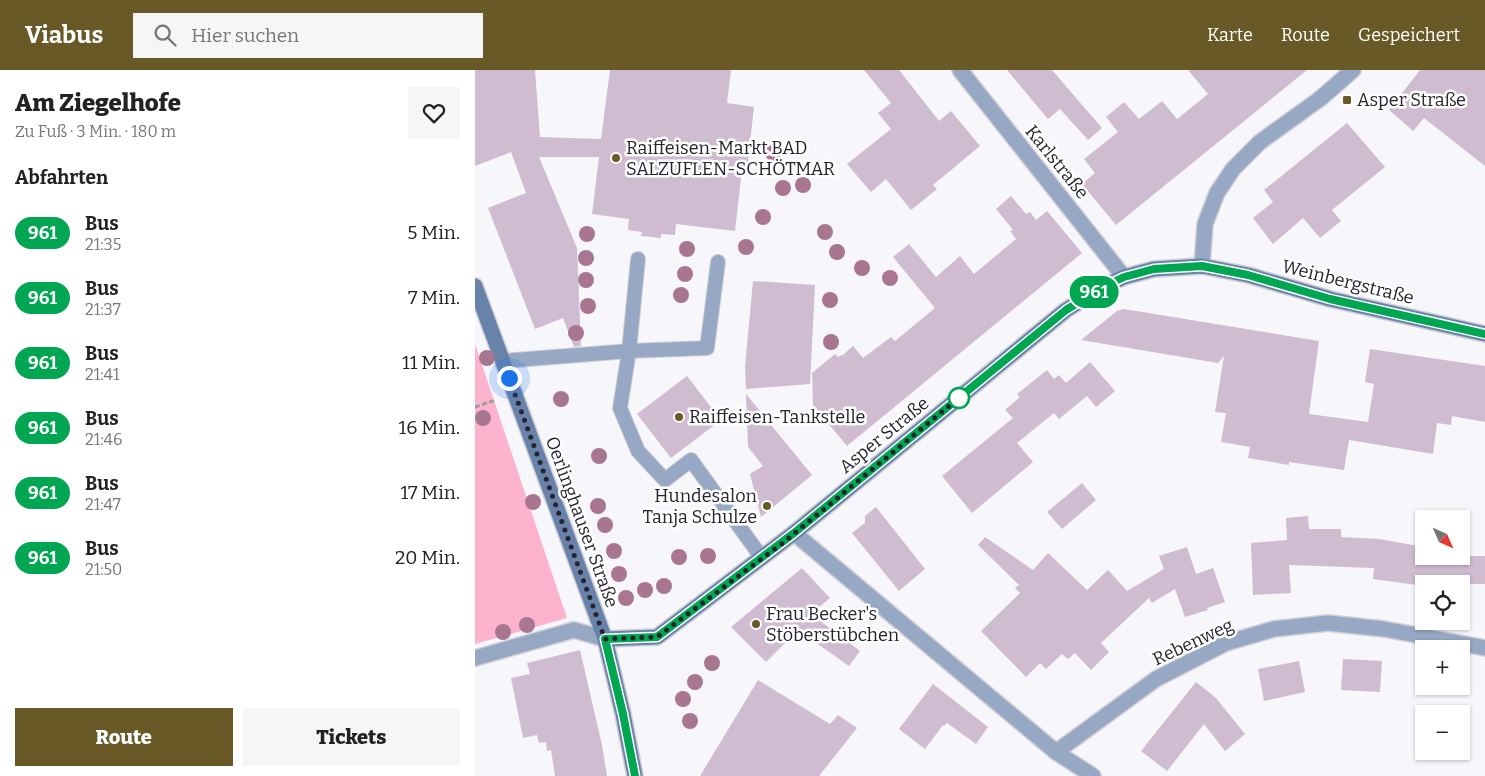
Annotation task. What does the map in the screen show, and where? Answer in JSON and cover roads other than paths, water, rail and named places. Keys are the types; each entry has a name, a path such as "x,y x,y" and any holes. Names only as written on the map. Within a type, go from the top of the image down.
{"street":[{"name":"Karlstraße","path":"960,70 1124,277"},
{"path":"1202,266 1205,224 1217,194 1233,169 1260,142 1321,98 1353,70"},
{"name":"Asper Straße","path":"605,639 657,637 794,533 1066,310 1101,288 1124,277 1154,269 1202,266"},
{"name":"Weinbergstraße","path":"1202,266 1248,275 1330,299 1485,334"},
{"name":"Oerlinghauser Straße","path":"475,286 605,639 623,714 635,776"},
{"path":"794,533 1056,752 1093,776"},
{"name":"Rebenweg","path":"1056,752 1156,679 1226,643 1274,629 1328,623 1384,629 1485,648"},
{"path":"475,658 574,630 605,639"}],"lane":[{"path":"638,259 629,351 620,408 638,451 665,480 691,460 762,558"},
{"path":"503,361 629,351 707,348 718,262"}],"place":[{"name":"Asper Straße","path":"1347,100"},
{"name":"Raiffeisen-Markt BAD SALZUFLEN-SCHÖTMAR","path":"616,158"},
{"name":"Raiffeisen-Tankstelle","path":"679,417"},
{"name":"Hundesalon Tanja Schulze","path":"767,506"},
{"name":"Frau Becker's Stöberstübchen","path":"756,624"}]}
